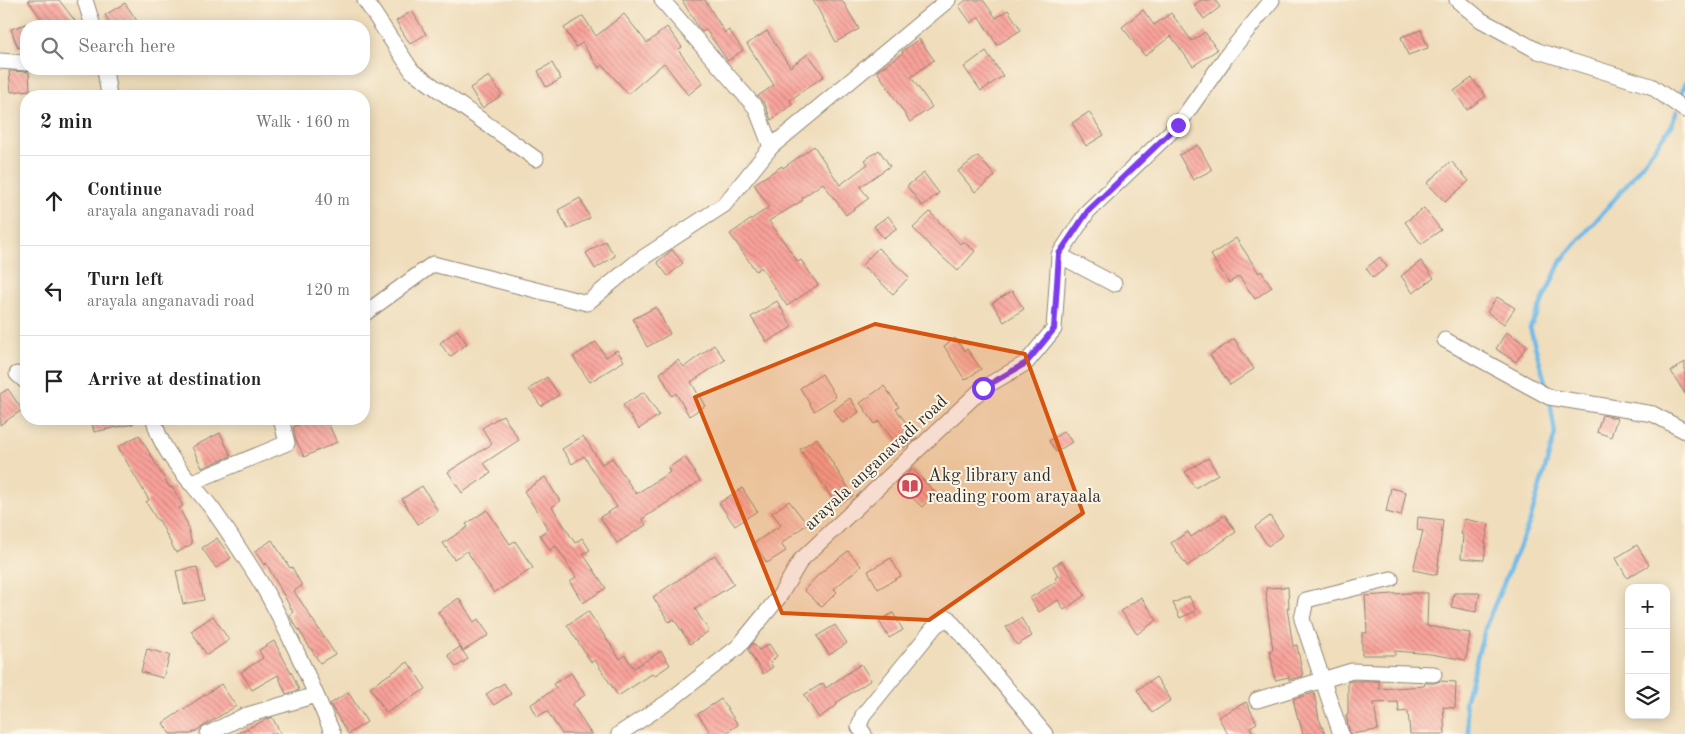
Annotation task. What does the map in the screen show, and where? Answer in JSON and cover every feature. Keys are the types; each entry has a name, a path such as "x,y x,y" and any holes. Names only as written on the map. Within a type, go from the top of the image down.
{"street":[{"path":"85,0 91,20"},
{"path":"365,0 412,72 536,159"},
{"path":"662,0 693,33 756,108 771,147"},
{"path":"370,310 433,264 587,303 638,261 724,205 771,147 948,0"},
{"path":"1114,284 1059,254 1088,211 1178,125 1228,54 1272,0"},
{"path":"1457,0 1480,20 1538,51 1651,86 1685,110"},
{"path":"0,61 20,63"},
{"path":"106,75 108,90"},
{"name":"arayala anganavadi road","path":"619,734 668,702 738,647 780,597 801,560 983,388 1026,363 1054,329 1059,254"},
{"path":"1445,340 1549,397 1652,414 1685,431"},
{"path":"156,425 158,435 190,483 212,509 261,584 316,695 333,734"},
{"path":"190,483 287,443 282,425"},
{"path":"1342,734 1302,618 1306,600 1391,578"},
{"path":"864,734 859,727 864,715 936,625 948,618 1045,734"},
{"path":"1257,700 1352,671 1434,674"},
{"path":"208,734 244,716 316,695"}],"highlighted area":[{"path":"875,324 1025,354 1083,513 929,620 782,613 695,397"}],"building":[{"path":"28,0 59,0 74,20 42,20"},
{"path":"682,0 705,0 725,33 729,30 743,50 728,61 706,30 702,32 700,30"},
{"path":"813,0 842,0 859,29 836,42"},
{"path":"966,0 983,0 996,18 1008,10 1021,30 997,45 979,17 971,23 959,6"},
{"path":"1201,0 1215,0 1220,7 1204,19 1194,5"},
{"path":"125,3 136,20 108,20 105,15"},
{"path":"1143,10 1154,25 1171,13 1192,41 1205,32 1217,50 1193,66 1171,36 1145,56 1122,27"},
{"path":"412,11 426,34 410,44 396,21"},
{"path":"624,14 647,43 667,27 682,47 678,50 703,83 688,95 664,63 628,94 603,65 599,68 582,43 576,47 564,28 583,16 596,36"},
{"path":"20,26 20,47 18,48 11,29"},
{"path":"1421,30 1428,48 1408,55 1401,37"},
{"path":"767,31 790,67 808,54 824,76 790,100 793,104 771,120 765,104 758,96 774,85 747,44"},
{"path":"919,39 934,60 911,77 932,107 910,122 877,71"},
{"path":"986,51 1003,76 981,91 964,67"},
{"path":"552,63 561,79 546,87 538,71"},
{"path":"9,71 20,72 20,75 29,75 30,90 11,92"},
{"path":"489,76 502,95 482,108 470,88"},
{"path":"1472,78 1486,96 1467,110 1454,91"},
{"path":"1089,112 1104,135 1086,146 1072,123"},
{"path":"1198,145 1212,170 1193,180 1179,155"},
{"path":"814,146 840,185 868,164 865,160 879,150 890,166 860,187 869,198 846,215 823,183 802,198 803,200 769,221 798,262 801,260 818,285 787,306 761,267 756,271 730,234 769,207 754,184 782,166 783,168"},
{"path":"978,156 995,176 975,192 958,171"},
{"path":"1451,161 1469,181 1445,202 1427,183"},
{"path":"924,173 939,193 922,206 907,186"},
{"path":"580,198 590,218 568,229 558,210"},
{"path":"1424,208 1441,230 1421,244 1405,222"},
{"path":"930,212 960,244 963,241 975,251 958,271 913,228"},
{"path":"888,216 897,228 883,238 874,226"},
{"path":"1236,238 1259,273 1261,271 1272,287 1255,299 1239,276 1229,283 1211,255"},
{"path":"605,241 615,256 595,269 586,253"},
{"path":"878,248 909,277 893,294 862,265"},
{"path":"672,250 683,263 668,276 657,262"},
{"path":"1380,257 1387,267 1373,278 1366,268"},
{"path":"1421,261 1434,278 1413,293 1401,276"},
{"path":"1012,291 1024,309 1004,322 992,303"},
{"path":"1497,297 1515,308 1504,324 1487,312"},
{"path":"777,301 792,327 767,342 751,317"},
{"path":"656,307 670,334 647,347 633,319"},
{"path":"457,330 467,344 450,357 440,343"},
{"path":"1506,332 1527,345 1516,362 1496,349"},
{"path":"955,338 965,351 967,349 981,369 965,380 944,346"},
{"path":"1234,339 1254,369 1230,385 1210,355"},
{"path":"596,342 606,357 617,350 624,361 590,382 573,357"},
{"path":"714,345 725,360 691,382 705,406 689,416 676,393 672,396 660,373 678,360 684,367"},
{"path":"1685,362 1685,394 1671,371"},
{"path":"822,374 836,397 814,411 800,388"},
{"path":"547,377 559,395 541,406 529,389"},
{"path":"884,386 899,407 896,409 917,438 901,450 879,421 875,424 860,403"},
{"path":"8,389 20,407 20,411 0,425 0,394"},
{"path":"644,392 659,415 639,429 623,405"},
{"path":"850,398 859,412 843,423 834,410"},
{"path":"503,415 519,440 484,463 491,473 462,493 448,472 492,444 482,428"},
{"path":"1602,415 1617,418 1611,437 1597,432"},
{"path":"92,425 128,425 94,432"},
{"path":"298,425 329,425 337,442 304,457 296,440 293,427"},
{"path":"1064,431 1072,442 1056,452 1049,441"},
{"path":"220,433 231,456 202,468 192,447"},
{"path":"139,435 170,488 172,487 183,506 179,508 187,523 192,544 176,553 159,520 157,520 146,502 149,500 118,447"},
{"path":"583,436 602,464 612,458 636,494 670,472 668,468 685,457 700,481 642,519 646,525 617,543 600,517 617,507 584,456 572,464 562,449"},
{"path":"817,438 853,496 837,506 800,449"},
{"path":"1208,458 1218,474 1195,488 1185,472"},
{"path":"912,469 936,493 922,507 898,484"},
{"path":"545,477 560,501 552,507 575,543 582,538 590,550 583,554 606,588 583,603 570,582 576,577 556,546 550,550 540,535 548,529 524,491"},
{"path":"422,486 438,511 418,524 402,499"},
{"path":"742,488 757,511 735,526 719,503"},
{"path":"1391,488 1406,492 1401,516 1386,512"},
{"path":"789,501 807,524 781,544 786,551 767,563 754,543 781,525 772,513"},
{"path":"487,510 510,544 515,541 533,568 494,593 467,551 454,559 443,543 468,527 466,524"},
{"path":"1225,515 1236,532 1187,566 1171,543 1188,532 1191,537"},
{"path":"1270,516 1283,535 1268,546 1255,527"},
{"path":"1418,517 1443,520 1437,575 1413,570 1423,531 1417,530"},
{"path":"1464,519 1489,524 1484,560 1461,558 1463,535 1461,534"},
{"path":"217,538 231,558 216,568 202,548"},
{"path":"272,540 290,568 292,567 302,586 294,591 335,654 320,663 289,615 293,612 266,563 264,565 255,551"},
{"path":"1637,545 1649,565 1627,578 1616,558"},
{"path":"848,551 861,566 834,589 837,592 822,607 804,590 818,575"},
{"path":"715,555 734,584 695,609 709,631 690,644 674,619 669,622 653,597"},
{"path":"891,558 901,576 878,589 868,571"},
{"path":"1062,561 1085,595 1064,610 1058,600 1039,612 1030,598 1057,581 1055,578 1058,576 1053,566"},
{"path":"197,567 204,600 183,604 176,571"},
{"path":"1288,587 1289,608 1287,608 1293,646 1297,645 1303,676 1289,680 1289,677 1275,680 1270,650 1273,650 1266,588"},
{"path":"1428,593 1427,626 1470,633 1466,660 1431,654 1395,651 1395,655 1362,655 1362,633 1367,633 1365,596"},
{"path":"1454,593 1480,593 1476,612 1451,607"},
{"path":"1189,596 1196,611 1180,618 1173,603"},
{"path":"1141,597 1157,620 1137,634 1121,611"},
{"path":"459,598 474,622 478,619 489,635 463,651 438,612"},
{"path":"588,611 620,659 625,655 634,668 661,651 670,665 618,696 595,660 591,662 567,625"},
{"path":"893,613 903,630 889,638 879,621"},
{"path":"213,616 229,640 207,655 191,631"},
{"path":"1021,618 1032,636 1017,645 1006,627"},
{"path":"835,625 847,643 829,655 817,636"},
{"path":"274,641 299,690 286,694 278,675 252,690 241,672 263,658 259,650"},
{"path":"753,643 759,650 769,644 777,656 770,663 773,667 763,674 748,650"},
{"path":"460,647 468,659 456,667 448,655"},
{"path":"147,649 170,655 163,678 141,672"},
{"path":"408,662 426,689 386,713 370,687"},
{"path":"861,664 871,680 836,703 837,705 819,718 804,695 823,683 826,688"},
{"path":"571,673 585,695 572,704 591,734 562,734 547,711 537,717 530,705 556,688 553,684"},
{"path":"1156,677 1171,700 1152,713 1137,690"},
{"path":"1379,681 1379,689 1424,686 1425,683 1440,681 1456,682 1455,708 1443,707 1445,734 1410,734 1408,711 1399,712 1398,702 1374,703 1378,730 1350,734 1346,716 1348,715 1348,682"},
{"path":"504,683 511,694 494,705 486,694"},
{"path":"221,684 236,706 191,734 170,734 163,723"},
{"path":"348,692 367,722 348,734 330,704"},
{"path":"1314,693 1319,719 1325,734 1303,734 1293,699"},
{"path":"721,699 738,725 724,734 711,734 698,714"},
{"path":"1246,702 1257,723 1250,727 1254,734 1228,734 1218,717"},
{"path":"272,717 281,734 236,734 267,719"}],"waterway":[{"path":"1681,96 1685,83"},
{"path":"1548,392 1530,328 1561,261 1625,187 1671,126 1677,111"},
{"path":"1469,734 1465,702 1486,625 1530,521 1555,434 1550,400"}],"place":[{"name":"Akg library and reading room arayaala","path":"910,486"}],"route":[{"path":"983,388 1026,363 1054,329 1059,254 1088,211 1178,125"}]}
